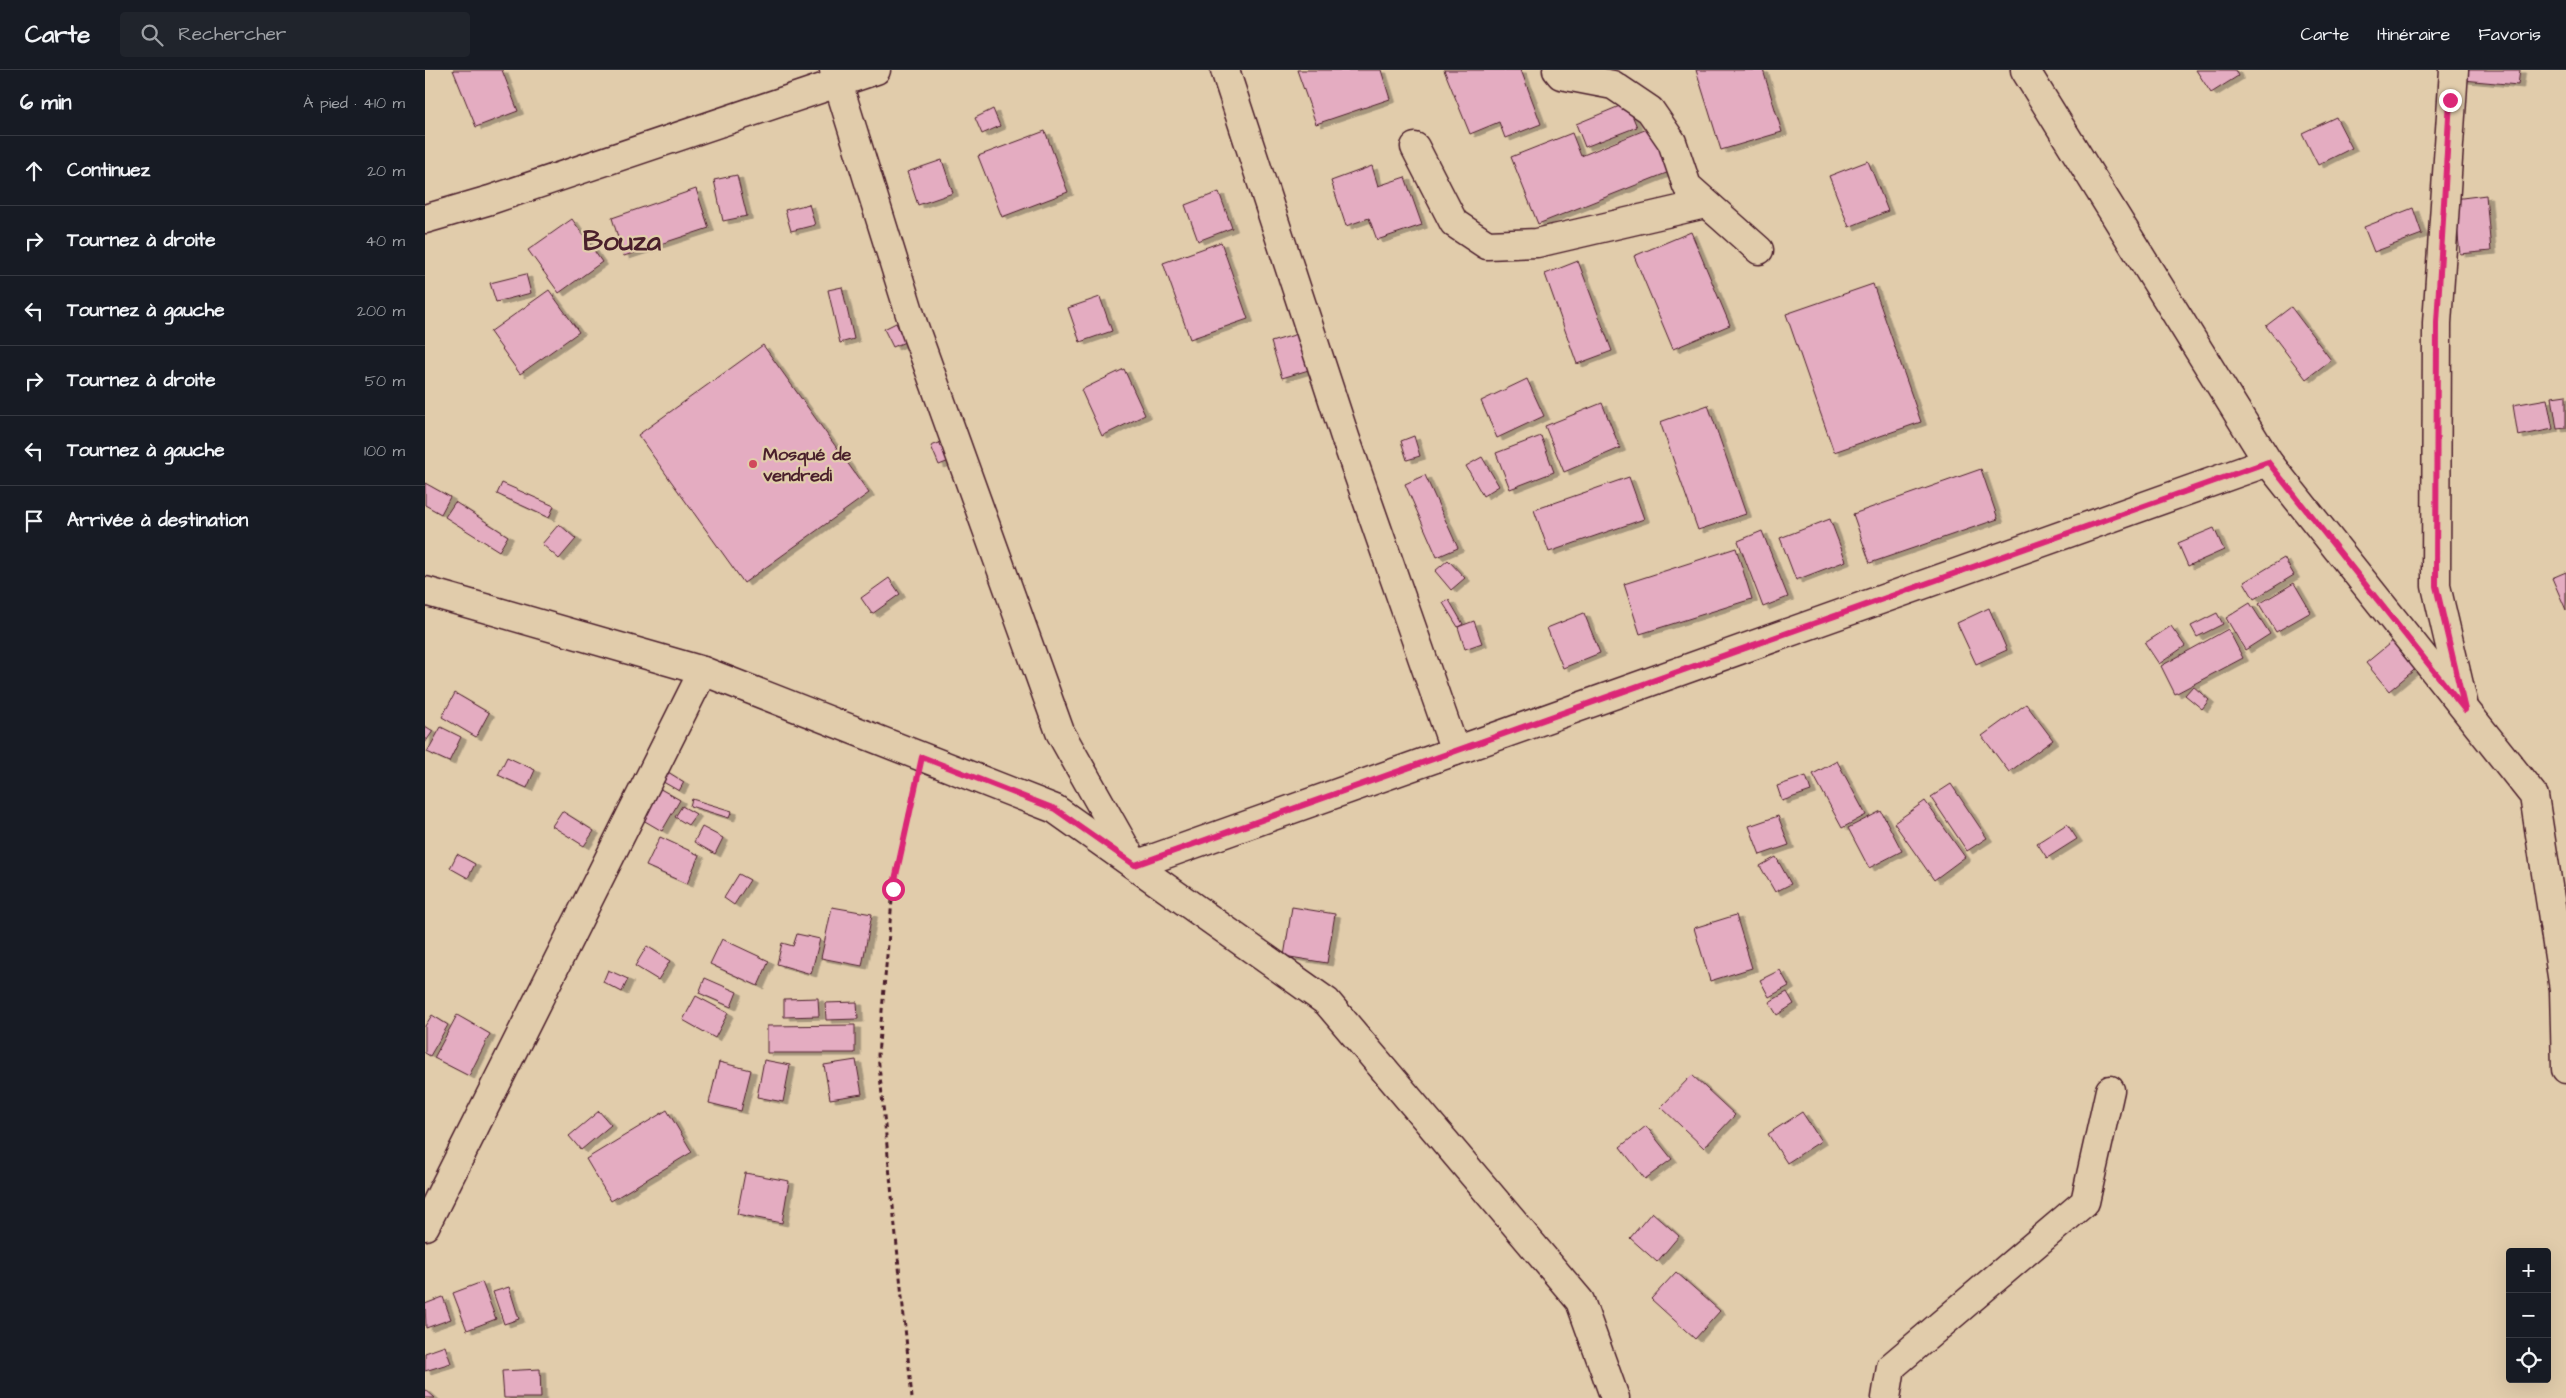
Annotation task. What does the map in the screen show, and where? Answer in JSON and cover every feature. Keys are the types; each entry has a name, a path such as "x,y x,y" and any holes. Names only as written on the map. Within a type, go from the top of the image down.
{"street":[{"path":"425,219 490,200 836,76 875,70"},
{"path":"1225,70 1349,446 1455,751"},
{"path":"1557,70 1561,75 1613,85 1650,110 1671,142 1687,186 1759,250"},
{"path":"2025,70 2268,462 2534,796 2564,989 2566,1069"},
{"path":"2454,70 2437,323 2436,586 2465,710"},
{"path":"836,76 913,324 1060,732 1135,865"},
{"path":"1415,147 1454,223 1487,244 1537,243 1705,204"},
{"path":"1135,865 2268,462"},
{"path":"425,591 703,671 1055,809 1327,1002 1580,1301 1615,1398"},
{"path":"425,1226 703,671"},
{"path":"1886,1398 1891,1367 2085,1202 2110,1090"}],"path":[{"path":"912,1398 878,1055 893,889 922,757"}],"building":[{"path":"453,70 502,70 518,111 476,127"},
{"path":"1297,70 1381,70 1390,99 1316,124"},
{"path":"1444,70 1521,70 1541,124 1505,138 1499,122 1470,134"},
{"path":"1696,70 1763,70 1782,132 1721,150"},
{"path":"2196,70 2235,70 2238,76 2211,93"},
{"path":"2464,70 2520,70 2518,85 2463,80"},
{"path":"1627,103 1637,127 1585,147 1576,124"},
{"path":"993,109 1000,126 982,134 975,118"},
{"path":"2336,117 2352,148 2318,165 2302,133"},
{"path":"1652,127 1669,172 1538,224 1511,157 1572,133 1581,156"},
{"path":"1045,131 1068,192 1002,217 978,156"},
{"path":"942,160 953,193 918,205 907,172"},
{"path":"1868,161 1888,211 1849,227 1829,176"},
{"path":"1372,166 1378,186 1405,177 1422,225 1377,240 1369,218 1346,226 1331,181"},
{"path":"737,175 747,216 723,221 714,180"},
{"path":"696,189 709,228 624,256 612,218"},
{"path":"1219,192 1232,228 1198,241 1185,205"},
{"path":"2486,195 2491,251 2460,254 2454,199"},
{"path":"809,204 815,225 791,231 785,210"},
{"path":"2413,208 2422,234 2374,252 2364,227"},
{"path":"572,219 602,262 559,293 528,250"},
{"path":"1691,232 1730,325 1673,349 1634,256"},
{"path":"1221,242 1248,319 1190,339 1163,263"},
{"path":"1578,261 1612,351 1577,364 1545,274"},
{"path":"526,274 531,293 496,302 490,283"},
{"path":"1873,284 1921,422 1834,452 1786,314"},
{"path":"842,287 854,339 840,343 828,290"},
{"path":"549,290 579,332 520,374 490,332"},
{"path":"1100,297 1112,331 1080,342 1068,308"},
{"path":"2291,307 2331,360 2306,379 2266,326"},
{"path":"896,323 905,342 893,347 884,329"},
{"path":"1301,333 1312,369 1282,378 1271,342"},
{"name":"Mosqué de vendredi","path":"763,345 869,493 744,583 638,435"},
{"path":"1124,369 1145,415 1102,436 1081,390"},
{"path":"1527,379 1544,416 1497,438 1481,401"},
{"path":"2566,395 2566,428 2557,429 2552,397"},
{"path":"2547,399 2553,429 2518,436 2513,405"},
{"path":"1602,403 1620,448 1564,472 1545,426"},
{"path":"1708,405 1746,514 1698,530 1660,422"},
{"path":"1414,436 1420,456 1407,460 1401,441"},
{"path":"1541,436 1554,472 1510,489 1496,453"},
{"path":"942,442 949,461 939,465 931,446"},
{"path":"1482,457 1499,486 1483,496 1466,466"},
{"path":"1981,469 1998,519 1870,563 1853,514"},
{"path":"1425,475 1458,548 1437,557 1405,484"},
{"path":"1629,477 1644,519 1549,552 1534,510"},
{"path":"425,483 450,497 441,514 425,505"},
{"path":"502,483 554,506 549,518 497,494"},
{"path":"455,502 508,536 499,551 445,517"},
{"path":"1830,519 1846,561 1796,580 1780,538"},
{"path":"559,524 576,539 559,559 542,544"},
{"path":"2214,528 2224,550 2188,566 2178,543"},
{"path":"1762,531 1788,597 1763,607 1738,541"},
{"path":"1736,548 1752,599 1640,634 1624,584"},
{"path":"2284,558 2294,575 2254,599 2244,582"},
{"path":"1448,560 1465,578 1451,590 1435,571"},
{"path":"2566,572 2566,610 2552,578"},
{"path":"889,578 900,594 872,614 861,598"},
{"path":"2294,583 2311,612 2276,632 2259,604"},
{"path":"1449,600 1463,624 1458,627 1443,603"},
{"path":"2250,603 2270,634 2245,650 2226,618"},
{"path":"1989,608 2007,650 1976,664 1957,623"},
{"path":"1584,613 1600,653 1563,668 1547,628"},
{"path":"2217,613 2223,624 2197,637 2191,626"},
{"path":"1474,621 1482,643 1465,649 1458,627"},
{"path":"2171,626 2185,646 2159,664 2145,643"},
{"path":"2228,629 2243,658 2175,694 2161,666"},
{"path":"2400,635 2419,666 2389,691 2366,663"},
{"path":"2193,686 2209,700 2202,709 2185,695"},
{"path":"455,693 489,713 476,737 442,717"},
{"path":"2026,704 2053,740 2009,772 1982,736"},
{"path":"425,726 433,731 425,743"},
{"path":"441,727 461,737 449,762 427,752"},
{"path":"507,757 535,770 527,788 498,775"},
{"path":"1837,761 1866,815 1842,828 1813,774"},
{"path":"663,769 684,782 679,791 658,779"},
{"path":"1806,776 1811,791 1782,801 1777,786"},
{"path":"1951,784 1987,838 1967,851 1931,797"},
{"path":"655,786 680,800 662,831 638,817"},
{"path":"692,799 732,811 729,818 690,806"},
{"path":"1925,801 1965,857 1934,880 1894,823"},
{"path":"682,806 696,814 688,825 675,817"},
{"path":"562,811 594,831 584,846 552,826"},
{"path":"1881,811 1902,851 1869,868 1848,828"},
{"path":"1778,816 1789,845 1760,855 1749,826"},
{"path":"2067,824 2077,839 2047,858 2037,843"},
{"path":"702,827 723,838 715,854 694,842"},
{"path":"660,837 699,855 687,884 646,866"},
{"path":"457,854 475,864 468,878 450,868"},
{"path":"1776,857 1791,884 1775,892 1760,866"},
{"path":"739,874 750,880 734,905 724,898"},
{"path":"832,907 872,914 862,966 821,958"},
{"path":"1292,907 1335,914 1327,963 1284,956"},
{"path":"1736,915 1752,968 1710,981 1694,928"},
{"path":"797,934 820,939 811,974 777,964 782,943 793,946"},
{"path":"722,939 769,961 758,986 710,964"},
{"path":"647,946 670,961 658,980 635,966"},
{"path":"608,970 628,979 622,992 603,982"},
{"path":"1780,970 1789,986 1769,997 1760,980"},
{"path":"705,978 737,992 731,1007 699,993"},
{"path":"1787,992 1794,1004 1777,1015 1769,1002"},
{"path":"696,996 728,1013 715,1038 683,1020"},
{"path":"818,998 819,1016 784,1017 784,999"},
{"path":"857,1002 858,1019 826,1020 825,1003"},
{"path":"432,1015 448,1025 430,1056 425,1053 425,1026"},
{"path":"457,1015 490,1034 469,1076 434,1058"},
{"path":"855,1025 855,1053 767,1053 767,1026"},
{"path":"764,1060 790,1065 783,1102 757,1097"},
{"path":"856,1060 862,1094 830,1099 824,1065"},
{"path":"719,1062 751,1070 741,1111 709,1103"},
{"path":"1692,1075 1735,1115 1704,1148 1661,1107"},
{"path":"667,1110 692,1152 611,1201 586,1159"},
{"path":"599,1111 611,1125 581,1150 569,1136"},
{"path":"1802,1112 1821,1141 1787,1163 1768,1134"},
{"path":"1646,1126 1672,1159 1645,1179 1620,1147"},
{"path":"745,1173 789,1181 782,1223 737,1214"},
{"path":"1652,1212 1679,1236 1657,1262 1630,1238"},
{"path":"1676,1272 1720,1311 1695,1339 1651,1299"},
{"path":"482,1282 496,1319 467,1330 453,1293"},
{"path":"509,1287 519,1319 504,1324 493,1292"},
{"path":"443,1297 451,1319 426,1328 425,1304"},
{"path":"445,1346 451,1363 425,1371 425,1353"},
{"path":"540,1369 541,1398 504,1398 502,1371"},
{"path":"425,1389 435,1398 425,1398"}],"place":[{"name":"Mosqué de vendredi","path":"753,464"}],"district":[{"name":"Bouza","path":"622,241"}],"route":[{"path":"893,889 922,757 1055,809 1135,865 2268,462 2465,710 2436,586 2437,323 2450,100"}]}
